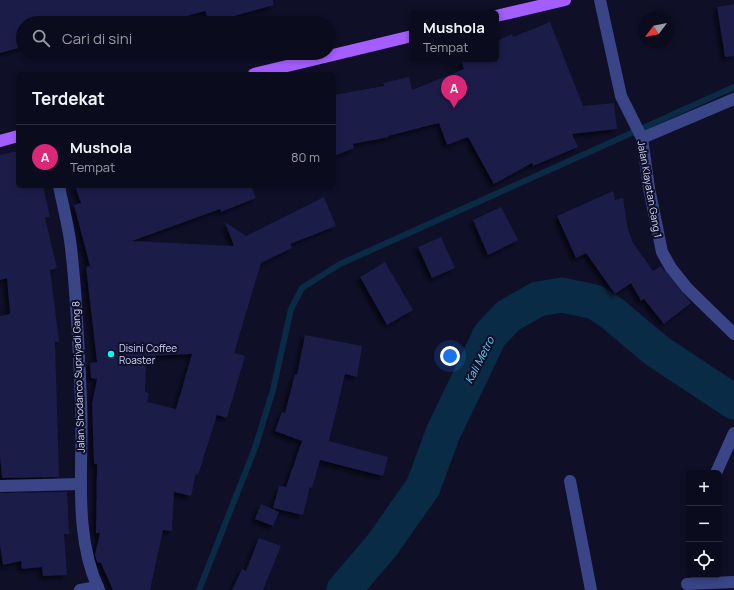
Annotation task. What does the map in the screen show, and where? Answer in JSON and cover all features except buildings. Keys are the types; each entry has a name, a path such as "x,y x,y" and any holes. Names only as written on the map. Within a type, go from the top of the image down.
{"main road":[{"path":"499,15 565,0"},
{"path":"336,54 409,37"},
{"path":"262,72 312,60"},
{"path":"0,141 16,137"}],"street":[{"name":"Jalan Klayatan Gang 1","path":"600,0 621,96 639,132 662,252 671,268 687,288 734,334"},
{"path":"639,132 734,99"},
{"name":"Jalan Shodanco Supriyadi Gang 8","path":"59,188 71,247 77,322 81,404 81,484 84,542 88,561 99,589"},
{"path":"717,470 734,433"},
{"path":"570,481 591,590"},
{"path":"0,486 81,484"},
{"path":"687,582 734,582"},
{"path":"80,590 99,589"}],"waterway":[{"path":"199,590 255,448 273,390 291,309 302,288 340,264 734,87"},
{"name":"Kali Metro","path":"344,590 383,544 423,487 443,433 490,335 508,316 538,299 562,295 595,302 613,314 657,351 734,402"}],"place":[{"name":"Mushola","path":"454,108"},
{"name":"Disini Coffee Roaster","path":"111,354"}]}
